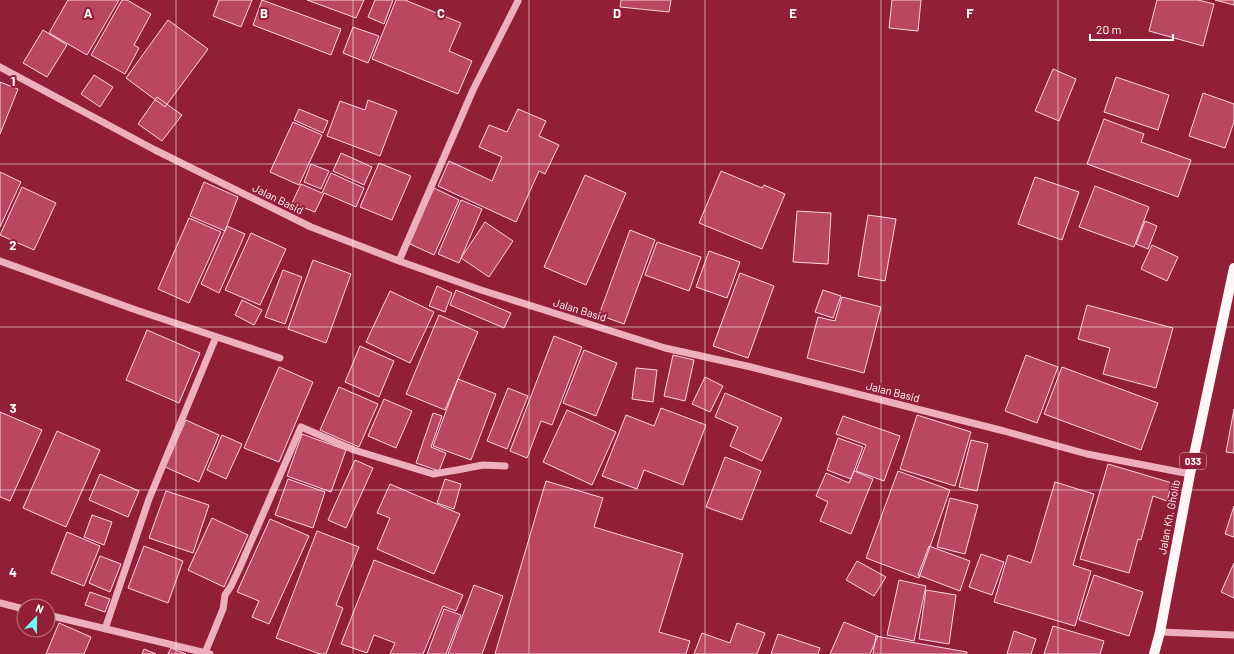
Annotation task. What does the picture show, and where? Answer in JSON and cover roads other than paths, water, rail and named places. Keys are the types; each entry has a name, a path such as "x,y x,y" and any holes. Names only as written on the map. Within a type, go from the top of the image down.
{"main road":[{"name":"Jalan Kh. Gholib","path":"1154,654 1160,632 1190,474 1234,268"}],"street":[{"path":"399,262 473,90 518,1"},
{"name":"Jalan Basid","path":"0,67 155,150 311,227 399,262 481,290 665,348 751,367 1004,431 1087,454 1190,474"},
{"path":"0,261 136,310 280,358"},
{"path":"105,629 149,499 216,337"},
{"path":"56,617 208,653 223,609 225,595 240,567 300,427 354,450 433,474 483,465 505,466"},
{"path":"0,603 16,607"},
{"path":"1160,632 1234,635"}]}
